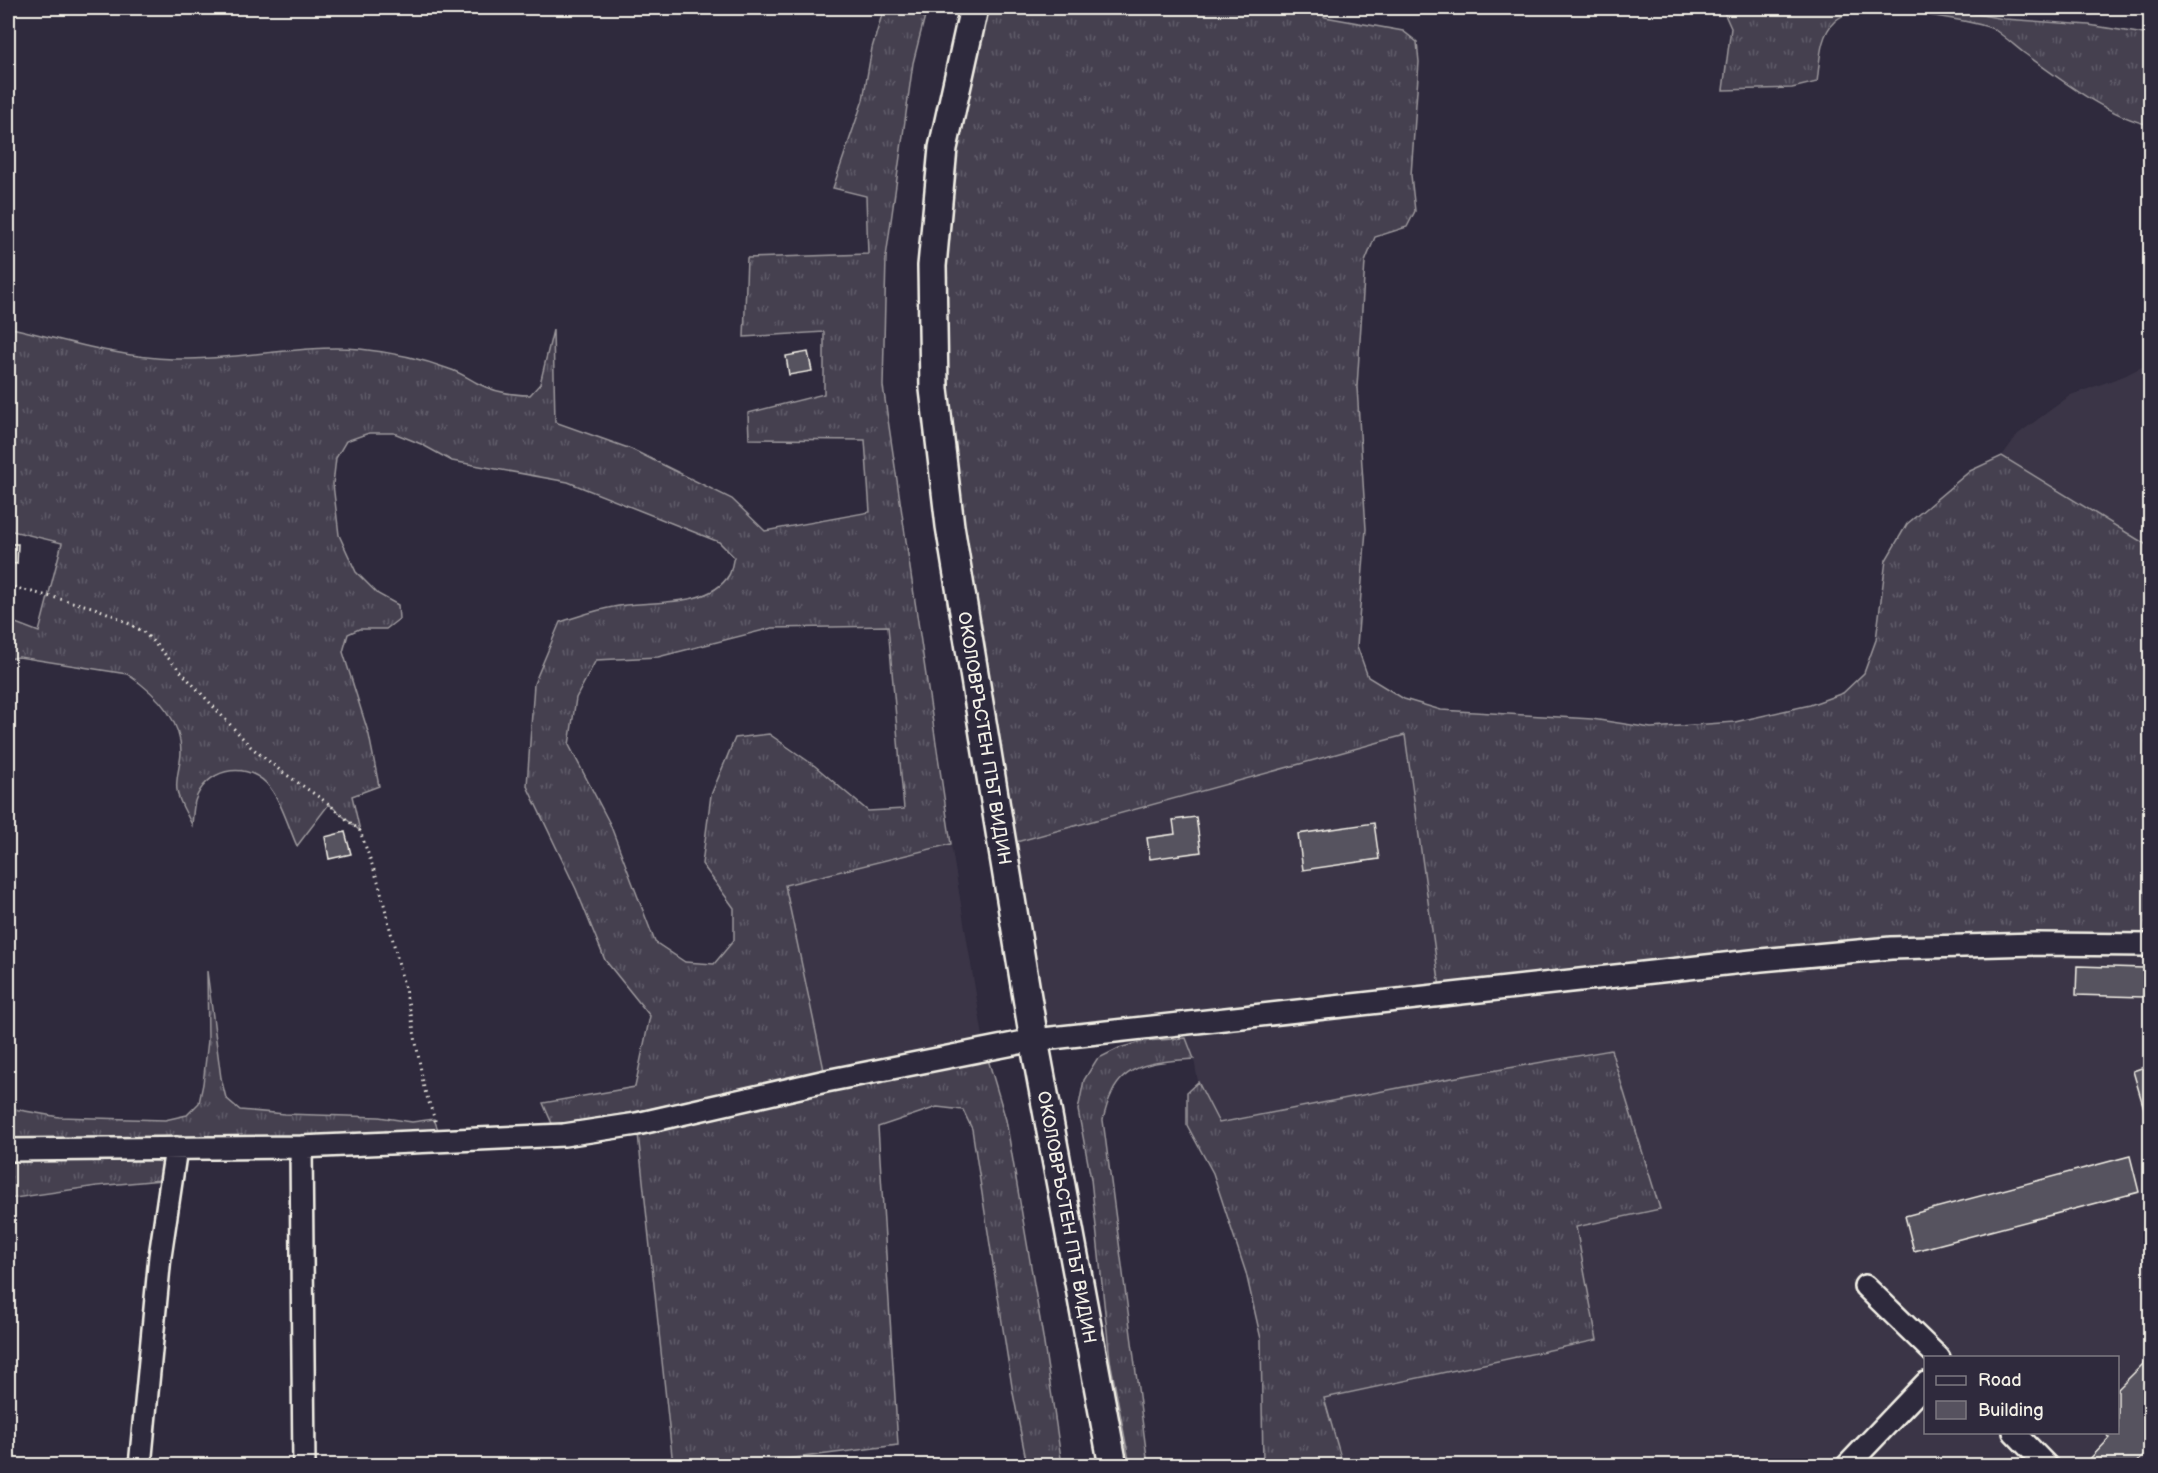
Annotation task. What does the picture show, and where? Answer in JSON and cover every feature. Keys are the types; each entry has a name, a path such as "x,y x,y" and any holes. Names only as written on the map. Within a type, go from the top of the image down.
{"main road":[{"name":"ОКОЛОВРЪСТЕН ПЪТ ВИДИН","path":"974,8 943,148 932,266 934,389 950,526 1034,1040 1113,1466"}],"street":[{"path":"8,1150 301,1147 564,1136 636,1124 826,1081 1034,1040 1750,961 1891,948 2036,944 2151,945"},
{"path":"301,1147 304,1466"},
{"path":"140,1466 160,1256 176,1148"},
{"path":"1865,1286 1937,1356"},
{"path":"1846,1466 1924,1385"},
{"path":"2016,1434 2047,1466"}],"path":[{"path":"8,586 92,607 115,616 144,632 251,747 329,804 360,831 379,884 411,1014 424,1088 442,1142"}],"shaded area":[{"path":"2150,363 2150,547 2002,456 2018,434 2071,395 2124,376"},
{"path":"1406,735 1442,995 1761,960 2150,945 2150,1465 1343,1465 1324,1398 1596,1339 1576,1227 1659,1209 1429,1082 1219,1123 1198,1082 1194,1059 1182,1023 1034,1040 1002,846"},
{"path":"951,844 985,1049 826,1081 785,885"}],"green space":[{"path":"884,8 927,8 913,63 886,257 883,386 951,844 785,885 824,1070 645,1110 553,1126 543,1103 635,1087 650,1016 605,960 576,889 527,786 534,684 560,622 606,608 676,601 707,593 720,586 729,575 734,557 719,542 568,482 452,461 421,444 394,433 369,433 346,441 336,458 333,484 339,535 356,572 378,594 398,605 399,619 386,629 359,629 348,634 343,652 369,735 379,786 352,796 360,831 329,804 297,846 280,805 266,783 247,772 236,770 226,772 207,782 200,790 195,801 192,825 177,790 180,740 171,717 147,689 127,674 19,657 8,659 8,620 39,632 62,543 8,530 8,327 90,347 153,358 220,358 290,350 336,348 371,350 438,365 496,391 530,395 540,384 553,330 555,422 631,449 732,499 765,531 870,512 865,440 749,439 748,413 824,394 824,332 744,337 747,258 868,254 866,196 833,188 863,100 872,48","holes":["888,626 904,809 868,811 815,766 769,734 735,738 711,795 702,864 734,908 734,940 714,964 685,962 655,942 610,824 569,745 576,698 596,660 658,657 772,628"]},
{"path":"974,8 1315,8 1325,17 1403,31 1417,42 1419,62 1411,175 1415,211 1407,227 1375,237 1365,262 1357,387 1366,529 1357,646 1368,677 1404,699 1441,710 1592,719 1651,728 1735,722 1810,705 1843,693 1864,673 1876,640 1886,560 1907,524 1970,471 2002,456 2150,547 2150,945 2036,944 1441,995 1405,735 1002,846 950,526 943,148"},
{"path":"1722,8 1943,8 2004,19 2089,25 2150,35 2150,125 2117,114 2084,95 1995,30 1986,26 1886,10 1859,9 1835,21 1823,42 1817,82 1792,88 1723,90 1731,28"},
{"path":"207,971 221,1078 226,1098 240,1110 379,1117 412,1122 434,1119 440,1135 8,1142 8,1108 59,1117 165,1120 187,1115 199,1103 203,1084 208,1040"},
{"path":"1186,1038 1194,1059 1159,1062 1126,1074 1112,1093 1103,1120 1148,1465 1130,1465 1110,1360 1091,1179 1078,1110 1084,1080 1097,1059 1119,1048 1145,1041"},
{"path":"985,1049 1006,1120 1062,1465 1027,1465 1013,1393 972,1129 963,1110 937,1107 878,1127 898,1445 740,1465 673,1465 637,1124"},
{"path":"1611,1050 1660,1209 1576,1227 1597,1340 1324,1398 1343,1465 1263,1465 1261,1339 1246,1273 1213,1173 1187,1125 1187,1092 1198,1082 1219,1123 1429,1082"},
{"path":"175,1157 172,1179 97,1186 8,1199 8,1160"}],"building":[{"path":"808,352 812,371 789,375 786,356"},
{"path":"8,544 18,544 17,564 8,563"},
{"path":"1196,817 1201,852 1150,859 1147,838 1175,834 1173,820"},
{"path":"1374,823 1379,859 1303,870 1298,834"},
{"path":"345,832 351,854 329,859 325,837"},
{"path":"2077,966 2144,968 2143,997 2076,995"},
{"path":"2150,1065 2150,1129 2133,1071"},
{"path":"2130,1156 2139,1192 1914,1251 1905,1216"},
{"path":"2150,1357 2150,1449 2134,1466 2083,1466 2110,1438 2107,1434 2119,1434 2119,1388"}]}
